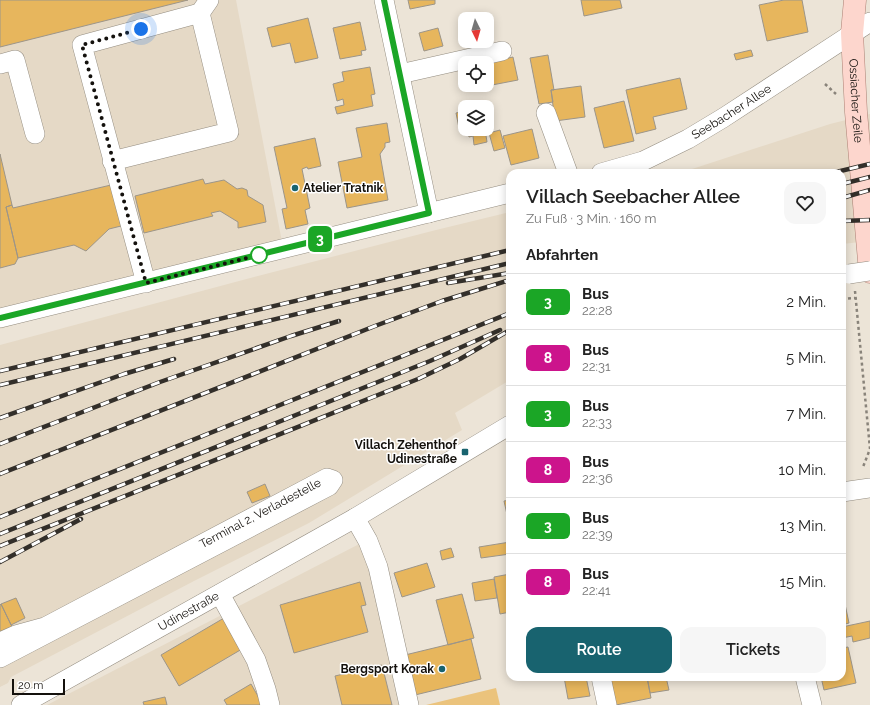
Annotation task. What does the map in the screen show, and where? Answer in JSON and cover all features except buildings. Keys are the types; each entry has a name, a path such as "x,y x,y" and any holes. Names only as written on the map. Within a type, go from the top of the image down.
{"main road":[{"name":"Ossiacher Zeile","path":"855,0 861,28 856,112 858,273"}],"street":[{"path":"384,0 429,213"},
{"path":"112,161 229,132 204,7 82,45 112,161 146,283"},
{"name":"Seebacher Allee","path":"615,169 643,161 688,139 723,118 861,28"},
{"path":"400,74 502,51"},
{"path":"0,64 16,60 35,134"},
{"path":"546,113 567,169"},
{"path":"0,318 506,194"},
{"name":"Udinestraße","path":"21,705 355,518 506,427"},
{"name":"Terminal 2, Verladestelle","path":"0,642 16,635 45,627 327,478 333,480 329,486 0,658"},
{"path":"846,491 870,488"},
{"path":"355,518 368,541 378,567 409,705"},
{"path":"220,594 256,660 270,705"},
{"path":"602,681 607,705"},
{"path":"806,681 812,705"}],"path":[{"path":"846,299 855,298"}],"shaded area":[{"path":"0,0 236,0 282,242 0,329"},
{"path":"870,114 870,241 846,244 846,169 692,169 830,124"},
{"path":"506,213 506,382 455,413 462,430 309,523 194,581 11,677 8,683 0,687 0,345 432,231"},
{"path":"367,540 404,705 47,705"},
{"path":"496,688 500,705 426,705"}],"railway":[{"path":"846,170 870,164"},
{"path":"846,183 870,177"},
{"path":"846,197 870,190"},
{"path":"846,221 870,220"},
{"path":"0,371 506,251"},
{"path":"0,385 506,264"},
{"path":"448,283 506,274"},
{"path":"0,474 375,326 442,301 506,281"},
{"path":"0,517 506,315"},
{"path":"0,444 160,382 291,336 339,321"},
{"path":"0,534 430,361 500,330"},
{"path":"0,546 418,379 460,359 506,332"},
{"path":"0,418 124,374 174,359"},
{"path":"0,562 81,519"}],"bus line":[{"name":"3","path":"0,318 429,213 384,0"}],"place":[{"name":"Atelier Tratnik","path":"295,188"},
{"name":"Villach Zehenthof Udinestraße","path":"465,452"},
{"name":"Bergsport Korak","path":"442,669"}],"route":[{"path":"141,29 82,45 146,283 259,255"}]}
